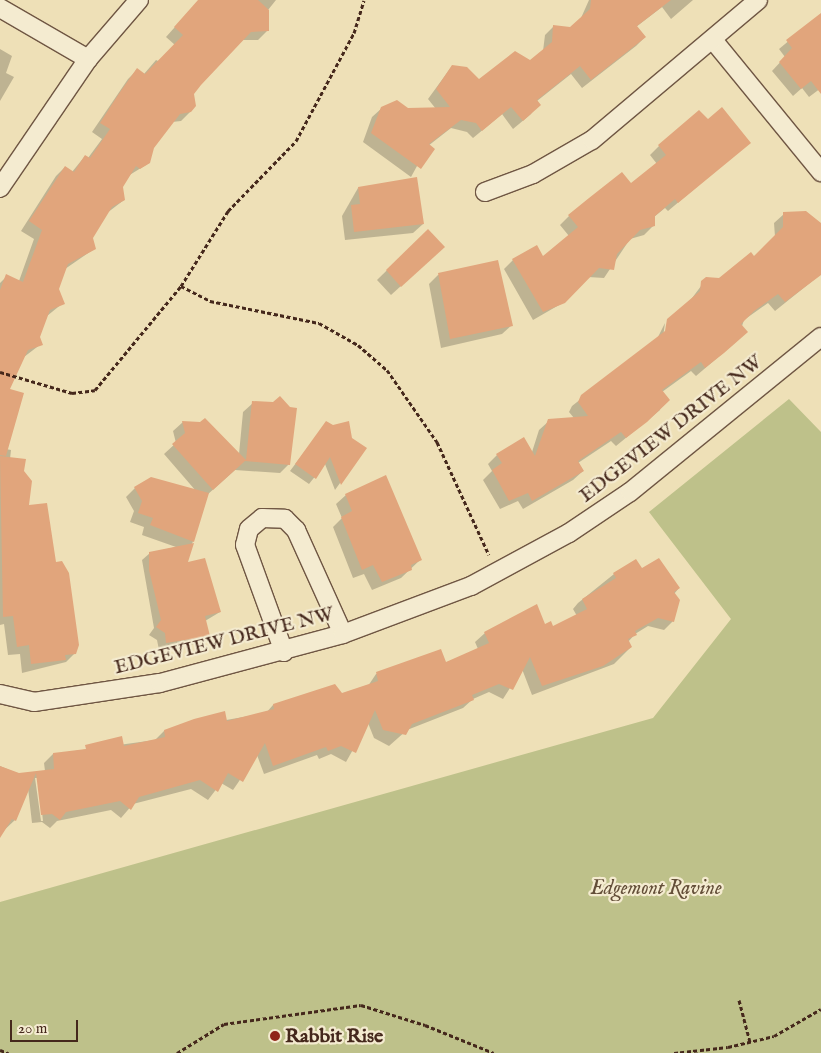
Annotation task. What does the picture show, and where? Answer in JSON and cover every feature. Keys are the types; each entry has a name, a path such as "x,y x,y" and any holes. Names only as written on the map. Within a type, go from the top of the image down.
{"street":[{"path":"0,188 88,59 139,0"},
{"path":"486,192 533,174 592,140 714,40 758,0"},
{"path":"0,8 88,59"},
{"path":"714,40 821,172"},
{"name":"EDGEVIEW DRIVE NW","path":"0,694 34,702 160,683 284,652 344,634 497,573 630,492 821,337"},
{"path":"284,652 245,545 249,529 262,518 277,517 296,530 344,634"}],"path":[{"path":"0,372 72,393 95,390 181,286 228,211 296,142 354,33 364,0"},
{"path":"181,286 210,301 319,323 358,345 387,370 437,442 497,573"},
{"path":"739,1000 750,1042"},
{"path":"177,1053 224,1024 361,1005 426,1024 494,1053"},
{"path":"674,1053 750,1042 800,1024 821,1009"},
{"path":"0,1050 8,1053"}],"green space":[{"name":"Edgemont Ravine","path":"789,399 821,432 821,1053 0,1053 0,902 653,718 731,619 649,512"}],"building":[{"path":"198,0 258,0 269,10 269,31 251,32 201,85 194,94 196,106 191,112 180,114 154,148 150,163 140,169 136,166 123,187 125,200 112,207 93,238 96,249 68,264 59,289 65,304 50,310 40,337 43,345 28,350 10,389 24,393 6,456 0,455 0,290 6,274 23,282 42,230 29,221 65,166 74,172 85,155 90,158 110,129 100,123 118,95 137,68 145,74 183,35 174,27"},
{"path":"591,0 671,0 637,26 646,37 591,80 580,66 537,100 541,105 523,121 511,107 482,131 476,123 461,120 429,144 435,149 421,169 371,133 381,107 397,100 408,108 450,107 436,89 452,65 467,67 479,79 515,51 530,60 552,42 553,25 570,27 590,9"},
{"path":"821,13 821,94 811,81 801,89 779,62 792,48 786,40"},
{"path":"722,107 751,143 678,203 675,199 655,216 655,226 640,230 617,254 614,270 599,268 565,303 543,312 512,259 537,245 543,256 578,227 568,215 622,172 631,183 666,155 658,145 699,110 708,119"},
{"path":"417,177 424,224 354,232 351,205 360,204 358,187"},
{"path":"806,211 821,223 821,275 785,302 778,294 754,311 741,324 748,332 724,353 705,368 701,362 662,390 670,400 647,422 626,438 621,432 578,461 584,471 532,501 528,493 509,501 492,470 502,463 496,454 524,437 535,456 548,419 588,416 578,402 581,395 665,331 667,319 700,291 701,281 706,277 719,278 751,252 754,256 783,227 783,212"},
{"path":"428,229 445,247 401,287 386,270"},
{"path":"498,260 513,326 450,339 438,273"},
{"path":"280,396 290,407 297,408 290,465 245,461 213,490 172,444 185,433 182,421 200,422 205,418 246,460 252,401 273,402"},
{"path":"326,421 333,425 349,421 352,438 367,448 341,485 330,457 316,479 295,464"},
{"path":"0,456 26,459 24,471 32,481 29,505 47,503 56,562 62,561 69,573 79,645 76,654 65,655 66,660 31,664 29,645 17,647 13,616 3,617"},
{"path":"386,475 422,560 411,565 412,570 382,582 373,565 362,570 341,517 352,511 345,494"},
{"path":"151,477 209,493 194,542 150,525 153,518 138,513 142,501 134,487"},
{"path":"194,543 188,562 205,558 221,612 205,616 210,636 166,643 165,633 156,627 161,620 149,570 149,552"},
{"path":"659,558 680,588 674,592 680,600 674,622 658,618 635,631 637,635 628,639 632,647 603,666 542,686 530,657 513,690 499,684 472,695 474,700 412,724 406,735 383,730 375,710 356,753 341,746 328,751 326,747 273,766 265,743 243,782 228,773 218,792 200,780 139,797 131,810 120,801 66,812 60,820 52,814 41,815 36,773 16,821 12,819 0,838 0,766 19,773 54,769 53,753 86,749 85,745 122,736 124,746 165,737 164,730 194,719 225,711 227,721 274,709 273,704 335,684 342,693 378,681 376,672 441,649 446,662 489,643 484,632 537,604 545,624 551,621 553,626 587,609 582,599 616,578 613,573 636,559 642,568"}],"place":[{"name":"Rabbit Rise","path":"275,1036"}]}
